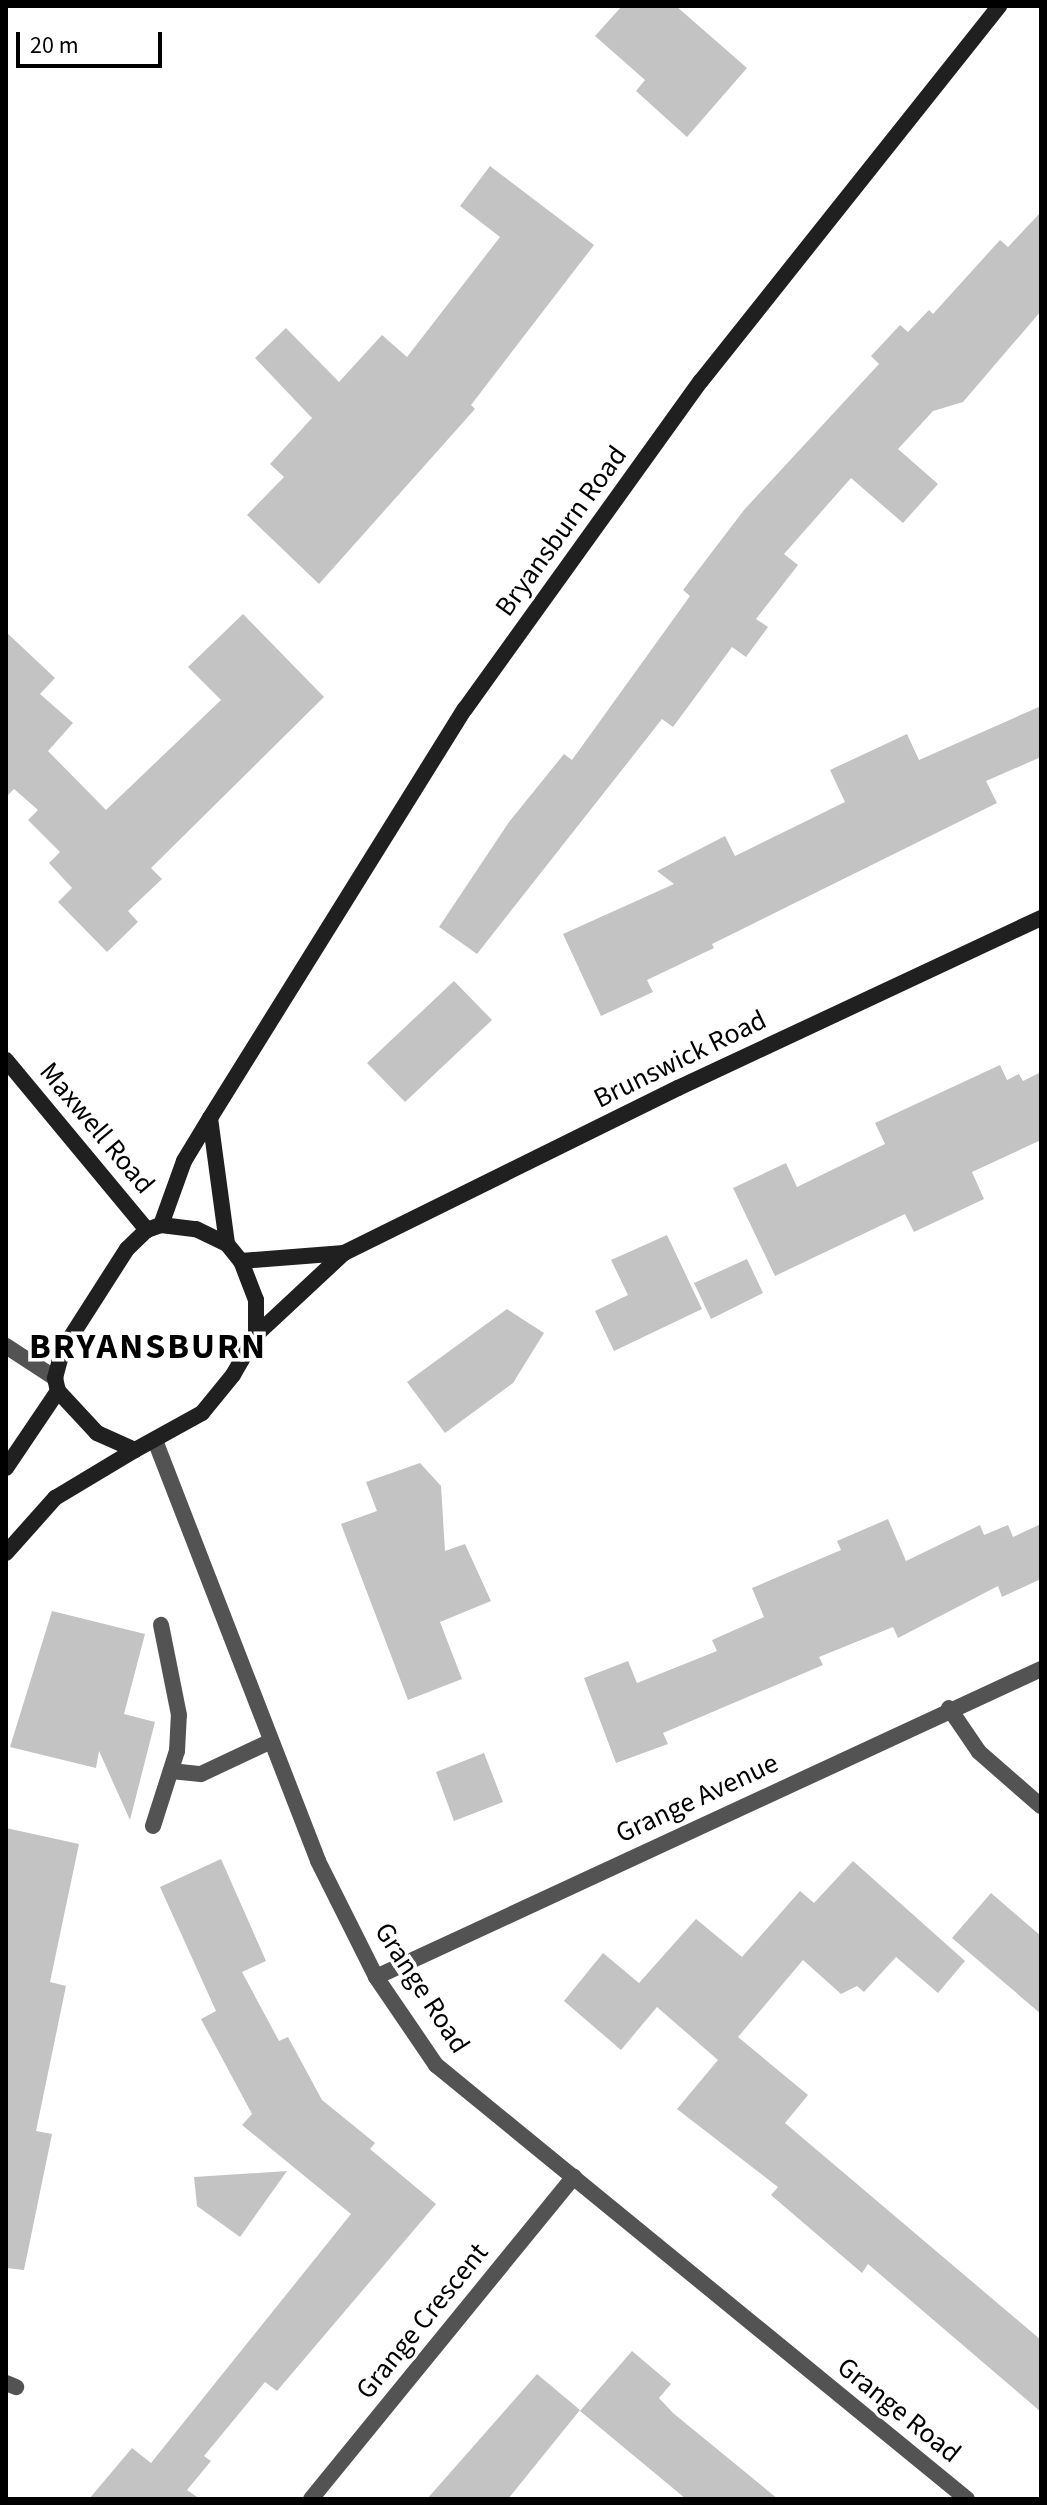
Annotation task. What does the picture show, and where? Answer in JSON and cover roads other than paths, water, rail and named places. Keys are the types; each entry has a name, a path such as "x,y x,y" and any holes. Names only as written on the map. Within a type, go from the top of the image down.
{"main road":[{"name":"Bryansburn Road","path":"154,1227 184,1161 465,709 701,381 999,6"},
{"name":"Brunswick Road","path":"256,1335 344,1253 678,1088 1041,918"},
{"name":"Maxwell Road","path":"6,1060 154,1227"},
{"path":"210,1118 227,1244"},
{"path":"6,1468 56,1385 63,1349 127,1249 154,1227 196,1229 227,1244 241,1261 256,1300 256,1335 233,1375 202,1413 156,1443 135,1450 55,1498 6,1553"},
{"name":"Brunswick Road","path":"241,1261 344,1253"},
{"path":"56,1385 97,1433 135,1450"}],"street":[{"path":"6,1346 56,1385"},
{"name":"Grange Road","path":"156,1443 318,1861 376,1977 436,2065 967,2499"},
{"path":"153,1826 171,1771 179,1715 161,1625"},
{"name":"Grange Avenue","path":"376,1977 949,1708 1041,1669"},
{"path":"949,1708 979,1752 1041,1806"},
{"path":"171,1771 201,1774 271,1741"},
{"name":"Grange Crescent","path":"311,2499 574,2177"}],"district":[{"name":"BRYANSBURN","path":"148,1347"}]}
